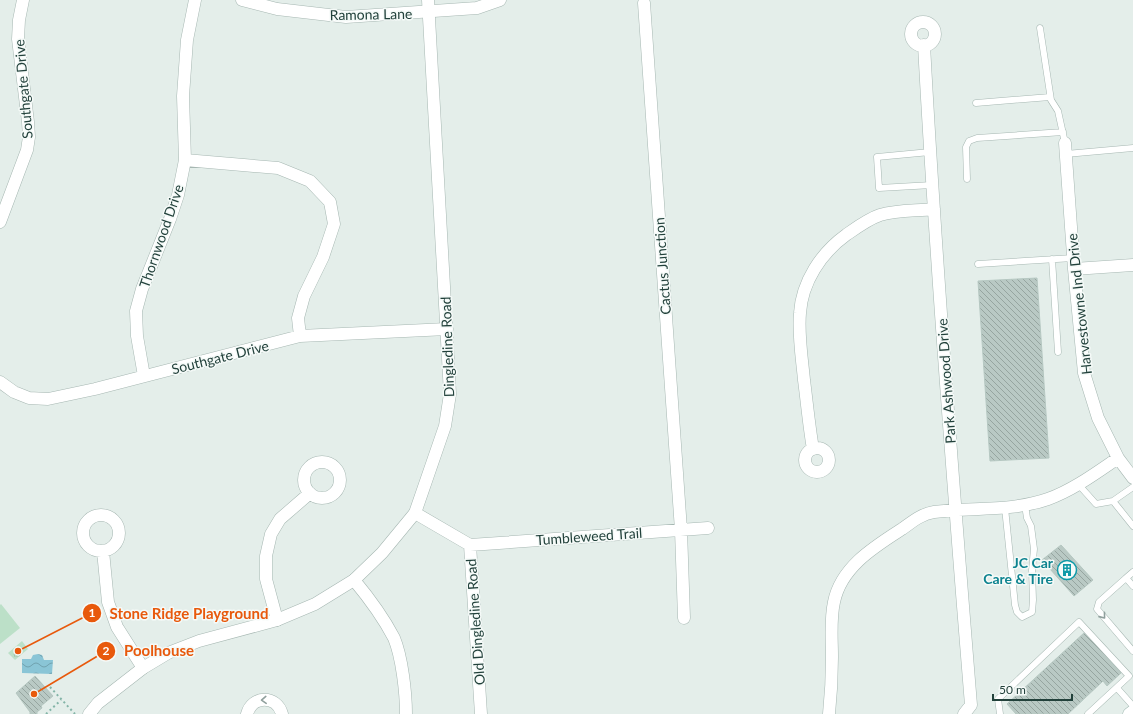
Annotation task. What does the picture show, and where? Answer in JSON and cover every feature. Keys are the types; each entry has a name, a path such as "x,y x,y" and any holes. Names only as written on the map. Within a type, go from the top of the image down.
{"street":[{"name":"Southgate Drive","path":"0,222 27,150 28,122 18,39 19,20 23,0"},
{"name":"Thornwood Drive","path":"144,376 137,336 136,311 142,289 178,195 184,160 183,96 186,47 195,0"},
{"name":"Ramona Lane","path":"242,0 277,9 337,17 363,17 477,8 500,0"},
{"name":"Dingledine Road","path":"89,714 98,703 142,668 168,653 188,644 277,620 315,604 354,580 382,553 415,513 445,426 450,394 428,0"},
{"name":"Cactus Junction","path":"644,3 681,530 684,618"},
{"name":"Park Ashwood Drive","path":"924,46 932,185 955,510 971,705 967,713"},
{"name":"Harvestowne Ind Drive","path":"1064,143 1073,263 1084,373 1098,418 1118,458 1133,478"},
{"path":"184,160 278,168 310,181 330,202 334,224 323,258 304,296 298,318 300,336"},
{"path":"813,449 801,351 800,314 802,302 810,277 817,265 834,244 873,218 891,213 934,209"},
{"path":"1073,263 1133,265"},
{"name":"Southgate Drive","path":"0,382 14,392 30,398 48,399 300,336 447,329"},
{"path":"829,714 832,686 832,632 834,602 839,587 848,572 870,549 925,514 955,510 1005,508 1047,500 1068,490 1118,458"},
{"path":"277,620 266,579 266,556 271,534 280,519 310,493"},
{"name":"Old Dingledine Road","path":"415,513 470,545 481,714"},
{"name":"Tumbleweed Trail","path":"470,545 708,528"},
{"path":"103,551 108,602 117,627 142,668"},
{"path":"354,580 380,614 394,639 401,667 406,714"},
{"path":"247,714 250,707 254,703 265,699 276,703 280,707 282,714"},
{"path":"1129,714 1133,711"}],"lane":[{"path":"1040,28 1050,97 1058,111 1064,143"},
{"path":"976,103 1050,97"},
{"path":"967,179 966,147 969,141 978,138 1133,148"},
{"path":"930,152 877,157 879,188 932,185"},
{"path":"978,264 1052,259 1073,263"},
{"path":"1052,259 1058,352"},
{"path":"1078,484 1096,504 1113,501 1133,487"},
{"path":"1113,501 1133,526"},
{"path":"1005,508 1015,604 1017,612 1022,617 1032,612 1034,600 1032,570 1034,549 1031,526 1027,518 1025,505"},
{"path":"1133,572 1099,602 1097,609 1133,651"},
{"path":"1126,578 1133,586"},
{"path":"1000,714 998,699 1079,622 1129,676 1088,714"},
{"path":"1117,688 1133,706"}],"path":[{"path":"50,687 75,714"},
{"path":"46,714 61,700"}],"green space":[{"path":"1,604 20,628 0,644 0,605"},
{"path":"22,641 28,649 15,660 8,653"}],"water":[{"path":"33,655 42,655 44,660 53,660 52,674 22,673 22,659 31,659"}],"building":[{"path":"1037,278 1049,458 990,461 978,281"},
{"name":"JC Car Care & Tire","path":"1061,545 1093,580 1074,596 1042,560"},
{"path":"1085,632 1122,672 1107,686 1103,681 1068,714 1016,714 1007,704"},
{"path":"35,676 53,696 41,706 42,708 37,712 37,714 30,714 16,693"}],"place":[{"name":"JC Car Care & Tire","path":"1067,570"},
{"name":"Stone Ridge Playground","path":"18,651"},
{"name":"Poolhouse","path":"34,694"}]}
